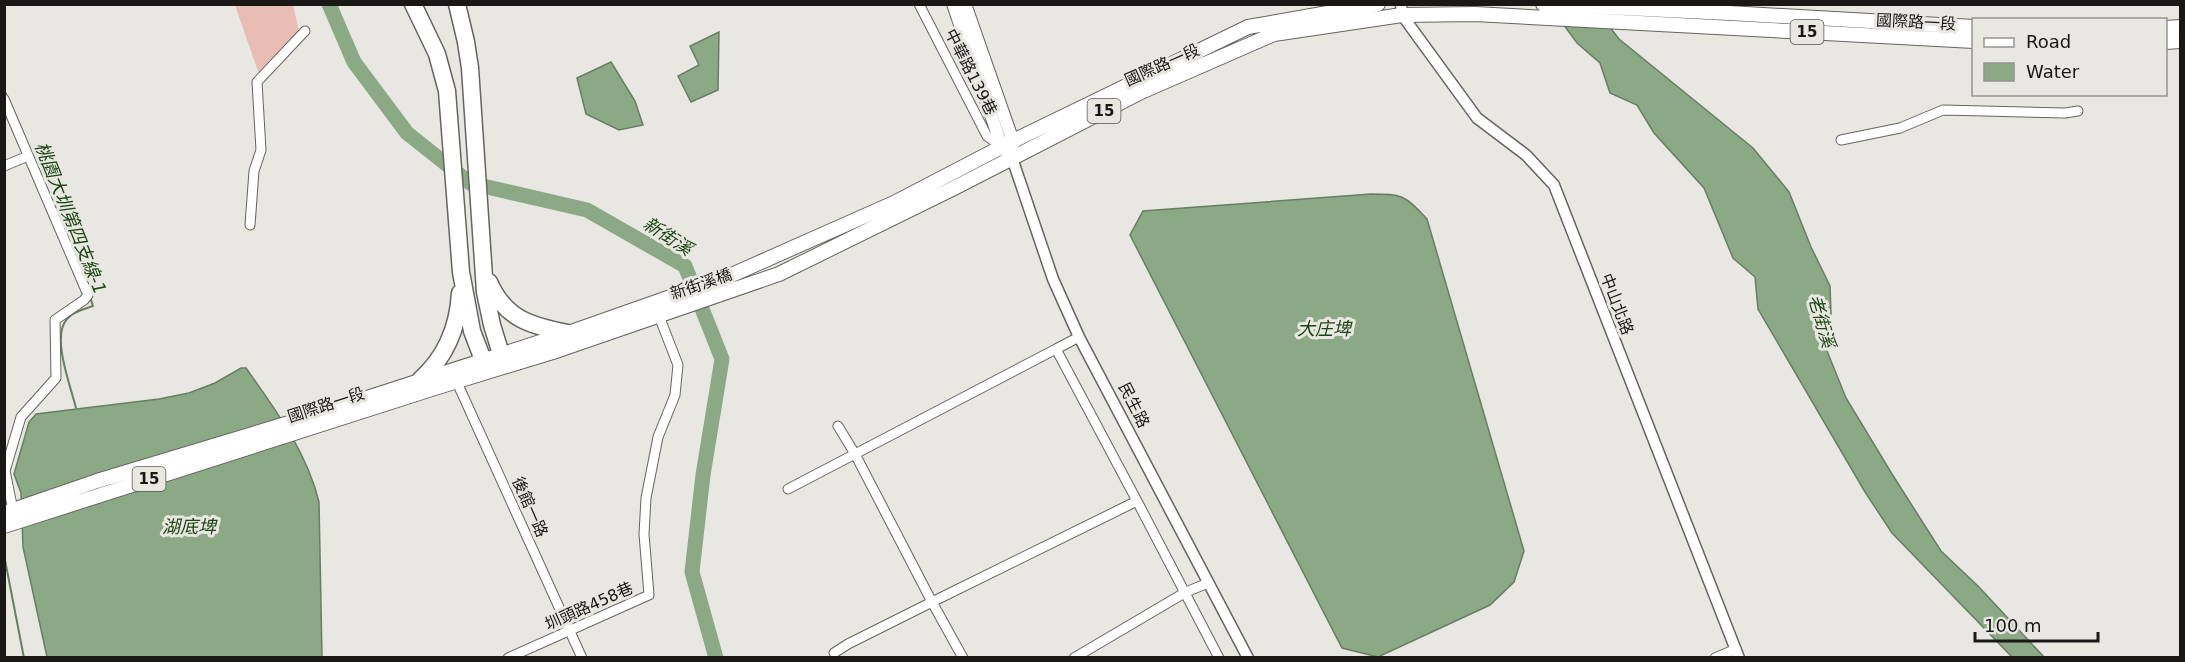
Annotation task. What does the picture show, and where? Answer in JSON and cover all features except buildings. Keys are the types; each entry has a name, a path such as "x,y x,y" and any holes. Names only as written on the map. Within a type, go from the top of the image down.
{"highway":[{"path":"413,4 437,54 447,91 461,272 460,300 450,339 442,357 420,380"},
{"path":"458,8 470,68 480,225 489,314 500,361"},
{"path":"484,270 501,304 513,315 546,329 568,333"},
{"path":"461,272 472,331 483,360"}],"main road":[{"name":"民生路","path":"953,4 1012,158"},
{"name":"民生路","path":"965,4 1007,144"},
{"name":"國際路一段","path":"752,266 894,203 1007,144 1248,27 1378,4"},
{"name":"15","path":"1543,4 1642,16"},
{"name":"國際路一段","path":"754,283 779,274 1141,92 1274,34 1402,10 1475,14 1642,16 1729,13 1972,27"},
{"name":"國際路一段","path":"1642,16 1972,41"},
{"name":"新街溪橋","path":"651,303 752,266"},
{"name":"新街溪橋","path":"659,316 754,283"},
{"name":"國際路一段","path":"500,361 651,303"},
{"name":"國際路一段","path":"4,526 454,375 659,316"},
{"name":"國際路一段","path":"9,511 97,481 299,420 420,380 454,375 483,360"},
{"path":"483,360 500,361"}],"street":[{"name":"中華路139巷","path":"919,4 987,136 1007,144"},
{"name":"中山北路","path":"1402,10 1477,118 1526,155 1554,185 1738,653"},
{"path":"250,225 254,171 261,150 258,82 305,31"},
{"path":"4,99 88,295 55,320 56,378 21,417 5,471 9,511"},
{"path":"1841,140 1900,128 1943,110 2065,113 2078,111"},
{"path":"4,166 28,156"},
{"name":"民生路","path":"1012,158 1053,279 1079,337 1248,657"},
{"name":"圳頭路458巷","path":"508,657 649,596 644,534 646,498 658,437 675,395 678,365 659,316"},
{"path":"788,489 1079,337"},
{"path":"1056,349 1220,657"},
{"name":"後館一路","path":"454,375 582,657"},
{"path":"838,426 963,657"},
{"path":"834,653 1137,501"},
{"path":"1074,657 1186,592 1208,583"},
{"path":"1715,657 1738,653"}],"shaded area":[{"path":"235,5 293,5 299,31 259,74"}],"water":[{"name":"老街溪","path":"1549,5 1593,5 1619,39 1753,148 1789,192 1811,247 1830,286 1831,314 1823,341 1846,398 1941,551 1979,587 2044,657 2012,657 1892,533 1865,492 1758,309 1755,277 1733,258 1704,188 1654,133 1637,105 1610,93 1600,63 1577,43"},
{"path":"719,32 718,90 691,102 678,76 699,65 690,46"},
{"path":"611,62 635,101 643,125 619,130 586,114 577,78"},
{"name":"大庄埤","path":"1371,194 1402,198 1427,219 1524,551 1514,582 1490,605 1378,657 1342,648 1130,235 1143,211"},
{"name":"湖底埤","path":"241,368 246,368 289,432 314,484 319,502 322,657 47,657 23,547 21,493 14,474 29,422 36,414 159,399 189,393 215,383"}],"waterway":[{"name":"新街溪","path":"329,4 354,62 407,133 470,183 587,210 685,266 722,359 703,475 692,572 716,658"},
{"name":"桃園大圳第四支線-1","path":"4,90 8,98"},
{"name":"桃園大圳第四支線-1","path":"76,408 63,361 61,336 63,326 70,316 93,306 90,297"},
{"path":"4,547 24,658"}]}
